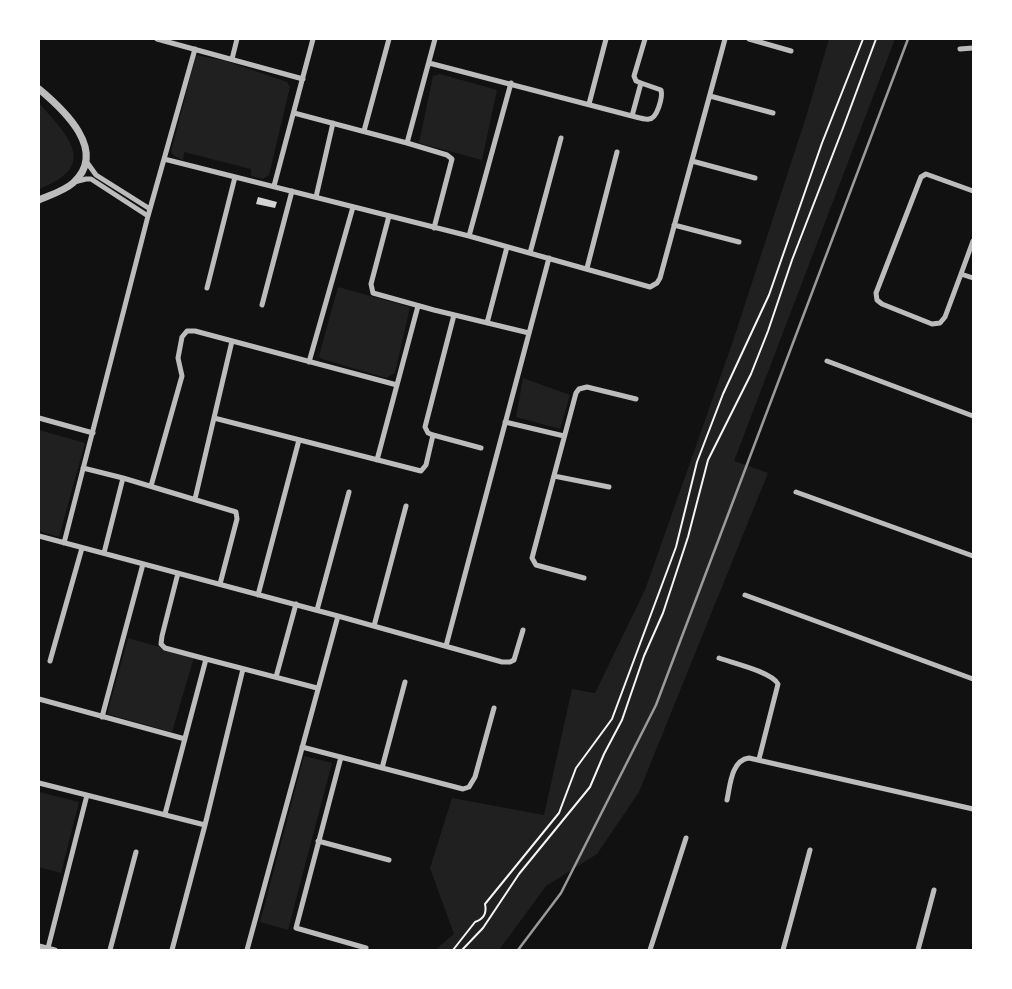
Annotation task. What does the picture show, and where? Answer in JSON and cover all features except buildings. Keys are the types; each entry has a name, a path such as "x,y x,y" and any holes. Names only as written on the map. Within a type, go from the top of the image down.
{"street":[{"path":"157,39 175,41 195,49 303,79"},
{"path":"232,59 238,39"},
{"path":"274,186 313,39"},
{"path":"364,131 389,39"},
{"path":"407,143 435,39"},
{"path":"588,104 606,39"},
{"path":"428,63 511,83 647,120 653,118 662,95 659,89 636,81 634,76 645,39"},
{"path":"164,159 469,236 650,287 657,283 660,278 726,39"},
{"path":"749,39 791,51"},
{"path":"960,49 973,48"},
{"path":"64,543 148,216 195,49"},
{"path":"469,236 511,83"},
{"path":"632,116 642,84"},
{"path":"39,88 69,118 82,137 86,162 96,175 150,209"},
{"path":"710,96 772,113"},
{"path":"294,112 407,143 447,155 452,159 434,228"},
{"path":"316,197 333,123"},
{"path":"530,253 561,138"},
{"path":"587,268 617,152"},
{"path":"692,161 755,178"},
{"path":"74,182 86,162"},
{"path":"973,191 926,174 921,177 876,293 877,300 882,304 932,324 940,323 945,316 973,242"},
{"path":"207,288 235,177"},
{"path":"39,200 60,191 74,182 86,179 91,180 148,216"},
{"path":"262,305 292,191"},
{"path":"310,362 353,207"},
{"path":"390,216 371,289 377,295 529,333"},
{"path":"674,225 739,242"},
{"path":"487,323 507,247"},
{"path":"446,646 549,258"},
{"path":"961,274 973,278"},
{"path":"377,460 418,306"},
{"path":"454,315 424,424 426,430 432,435 481,448"},
{"path":"152,486 182,376 178,358 187,331 195,331 397,385"},
{"path":"195,499 232,341"},
{"path":"827,361 973,416"},
{"path":"584,578 536,565 532,560 576,393 582,387 587,387 636,399"},
{"path":"39,418 93,433"},
{"path":"214,418 421,470 426,465 432,435"},
{"path":"505,422 564,436"},
{"path":"258,595 299,440"},
{"path":"84,468 234,511 237,515 220,584"},
{"path":"554,476 608,487"},
{"path":"104,553 123,478"},
{"path":"317,610 349,492"},
{"path":"796,492 973,556"},
{"path":"374,626 406,506"},
{"path":"39,536 296,604 502,662 510,662 517,655 523,630"},
{"path":"50,661 82,548"},
{"path":"102,717 143,564"},
{"path":"178,573 162,636 161,644 165,648 317,688"},
{"path":"746,595 973,679"},
{"path":"276,677 296,604"},
{"path":"247,950 338,616"},
{"path":"720,658 768,675 777,681 778,684 759,759"},
{"path":"166,814 206,659"},
{"path":"172,950 243,669"},
{"path":"382,768 405,682"},
{"path":"39,699 185,739"},
{"path":"302,747 457,789 469,788 494,708"},
{"path":"341,757 296,928 366,948"},
{"path":"726,800 736,766 740,761 749,758 973,809"},
{"path":"39,783 205,825"},
{"path":"48,948 87,795"},
{"path":"650,950 686,838"},
{"path":"318,841 389,860"},
{"path":"783,950 810,850"},
{"path":"110,950 136,852"},
{"path":"918,950 934,890"},
{"path":"39,946 55,950"}],"path":[{"path":"453,950 475,922 481,920 484,916 485,904 559,813 576,768 612,718 676,547 697,462 723,394 769,295 822,143 863,39"},
{"path":"462,950 484,928 519,874 590,787 604,754 622,720 644,656 663,613 688,537 708,460 751,374 876,39"}],"shaded area":[{"path":"829,39 895,39 734,461 768,473 639,792 597,854 546,886 499,950 435,950 454,934 430,868 452,798 544,815 572,689 595,693 645,590 732,344 806,117"},
{"path":"196,55 226,61 287,82 290,87 269,175 263,179 251,176 251,169 184,152 183,160 174,156 171,152"},
{"path":"440,74 497,90 482,160 419,143 433,76"},
{"path":"39,103 68,139 73,150 73,160 69,170 58,180 39,189"},
{"path":"338,287 410,307 395,373 386,378 322,359 319,356"},
{"path":"523,378 570,395 560,429 516,417"},
{"path":"39,430 85,443 59,537 39,531"},
{"path":"128,638 194,657 172,732 107,714"},
{"path":"304,756 332,763 288,930 260,922"},
{"path":"39,792 79,802 61,873 39,867"}],"railway":[{"path":"518,950 561,893 656,705 908,39"}]}
